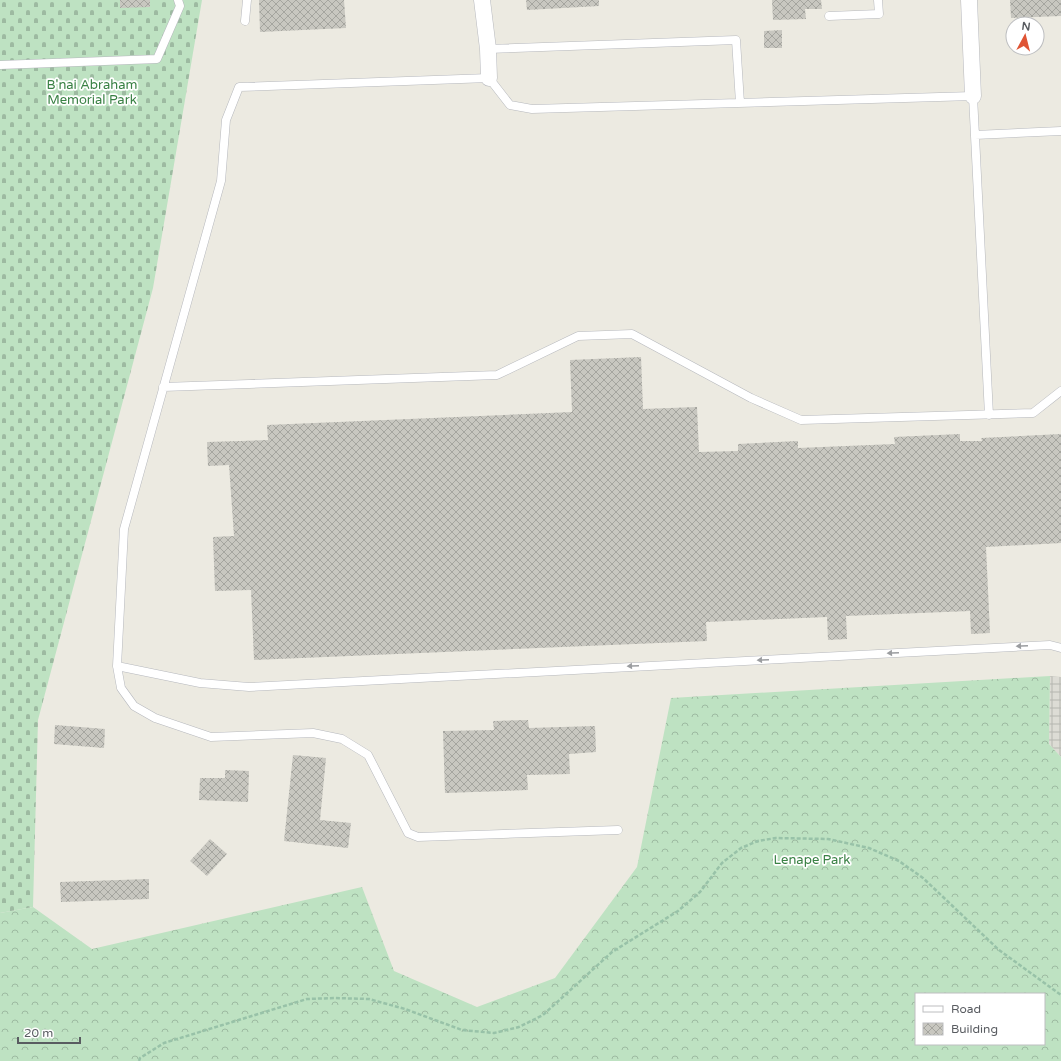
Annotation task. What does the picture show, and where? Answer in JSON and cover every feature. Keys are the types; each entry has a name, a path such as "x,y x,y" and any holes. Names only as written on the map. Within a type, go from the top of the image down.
{"street":[{"path":"482,0 488,49 489,78"},
{"path":"969,0 973,96"}],"lane":[{"path":"0,65 157,58 180,6 178,0"},
{"path":"245,21 247,0"},
{"path":"829,16 879,14 878,0"},
{"path":"488,49 736,40 740,103"},
{"path":"618,830 418,837 408,833 368,755 342,739 314,733 211,737 155,718 134,706 121,688 117,666 124,529 220,181 226,120 239,86 489,78 510,105 532,109 973,96 989,415"},
{"path":"975,135 1061,131"},
{"path":"163,387 497,375 578,336 632,334 751,398 801,420 1033,413 1061,391"},
{"path":"117,666 200,683 249,687 1050,645 1061,648"}],"path":[{"path":"139,1061 140,1058 164,1043 307,999 369,999 405,1009 462,1030 494,1033 519,1026 543,1015 612,952 678,911 700,892 722,863 741,848 758,841 776,838 828,838 868,848 899,861 923,878 999,950 1061,995"}],"shaded area":[{"path":"1050,676 1061,677 1061,757 1049,744"}],"green space":[{"name":"B'nai Abraham Memorial Park","path":"0,0 202,0 153,288 38,720 33,907 0,913"},
{"name":"Lenape Park","path":"1050,676 1049,744 1061,757 1061,1061 0,1061 0,913 33,907 92,949 362,887 394,971 477,1007 555,978 637,867 671,698"}],"building":[{"path":"120,0 150,0 150,7 120,8"},
{"path":"259,0 344,0 346,28 260,32"},
{"path":"526,0 599,0 599,6 527,10"},
{"path":"772,0 821,0 822,9 805,9 806,19 773,20"},
{"path":"1010,0 1061,0 1061,16 1011,16"},
{"path":"782,30 782,48 764,48 764,31"},
{"path":"641,357 643,409 697,407 699,452 738,451 738,444 798,441 798,448 895,444 894,437 960,434 960,441 982,441 981,438 1061,434 1061,543 986,547 990,633 971,634 970,611 846,616 847,639 828,640 827,617 706,622 707,641 254,660 251,590 215,591 213,537 234,536 229,465 208,466 207,442 268,440 267,425 572,412 570,360"},
{"path":"528,720 529,728 595,726 596,752 569,754 570,774 527,775 528,790 445,793 443,731 494,730 493,721"},
{"path":"55,725 105,729 104,748 54,744"},
{"path":"293,755 326,758 320,820 351,823 348,848 284,841"},
{"path":"225,770 249,771 248,802 199,800 200,778 225,778"},
{"path":"210,839 227,854 207,876 190,861"},
{"path":"149,879 149,899 61,902 60,882"}]}
